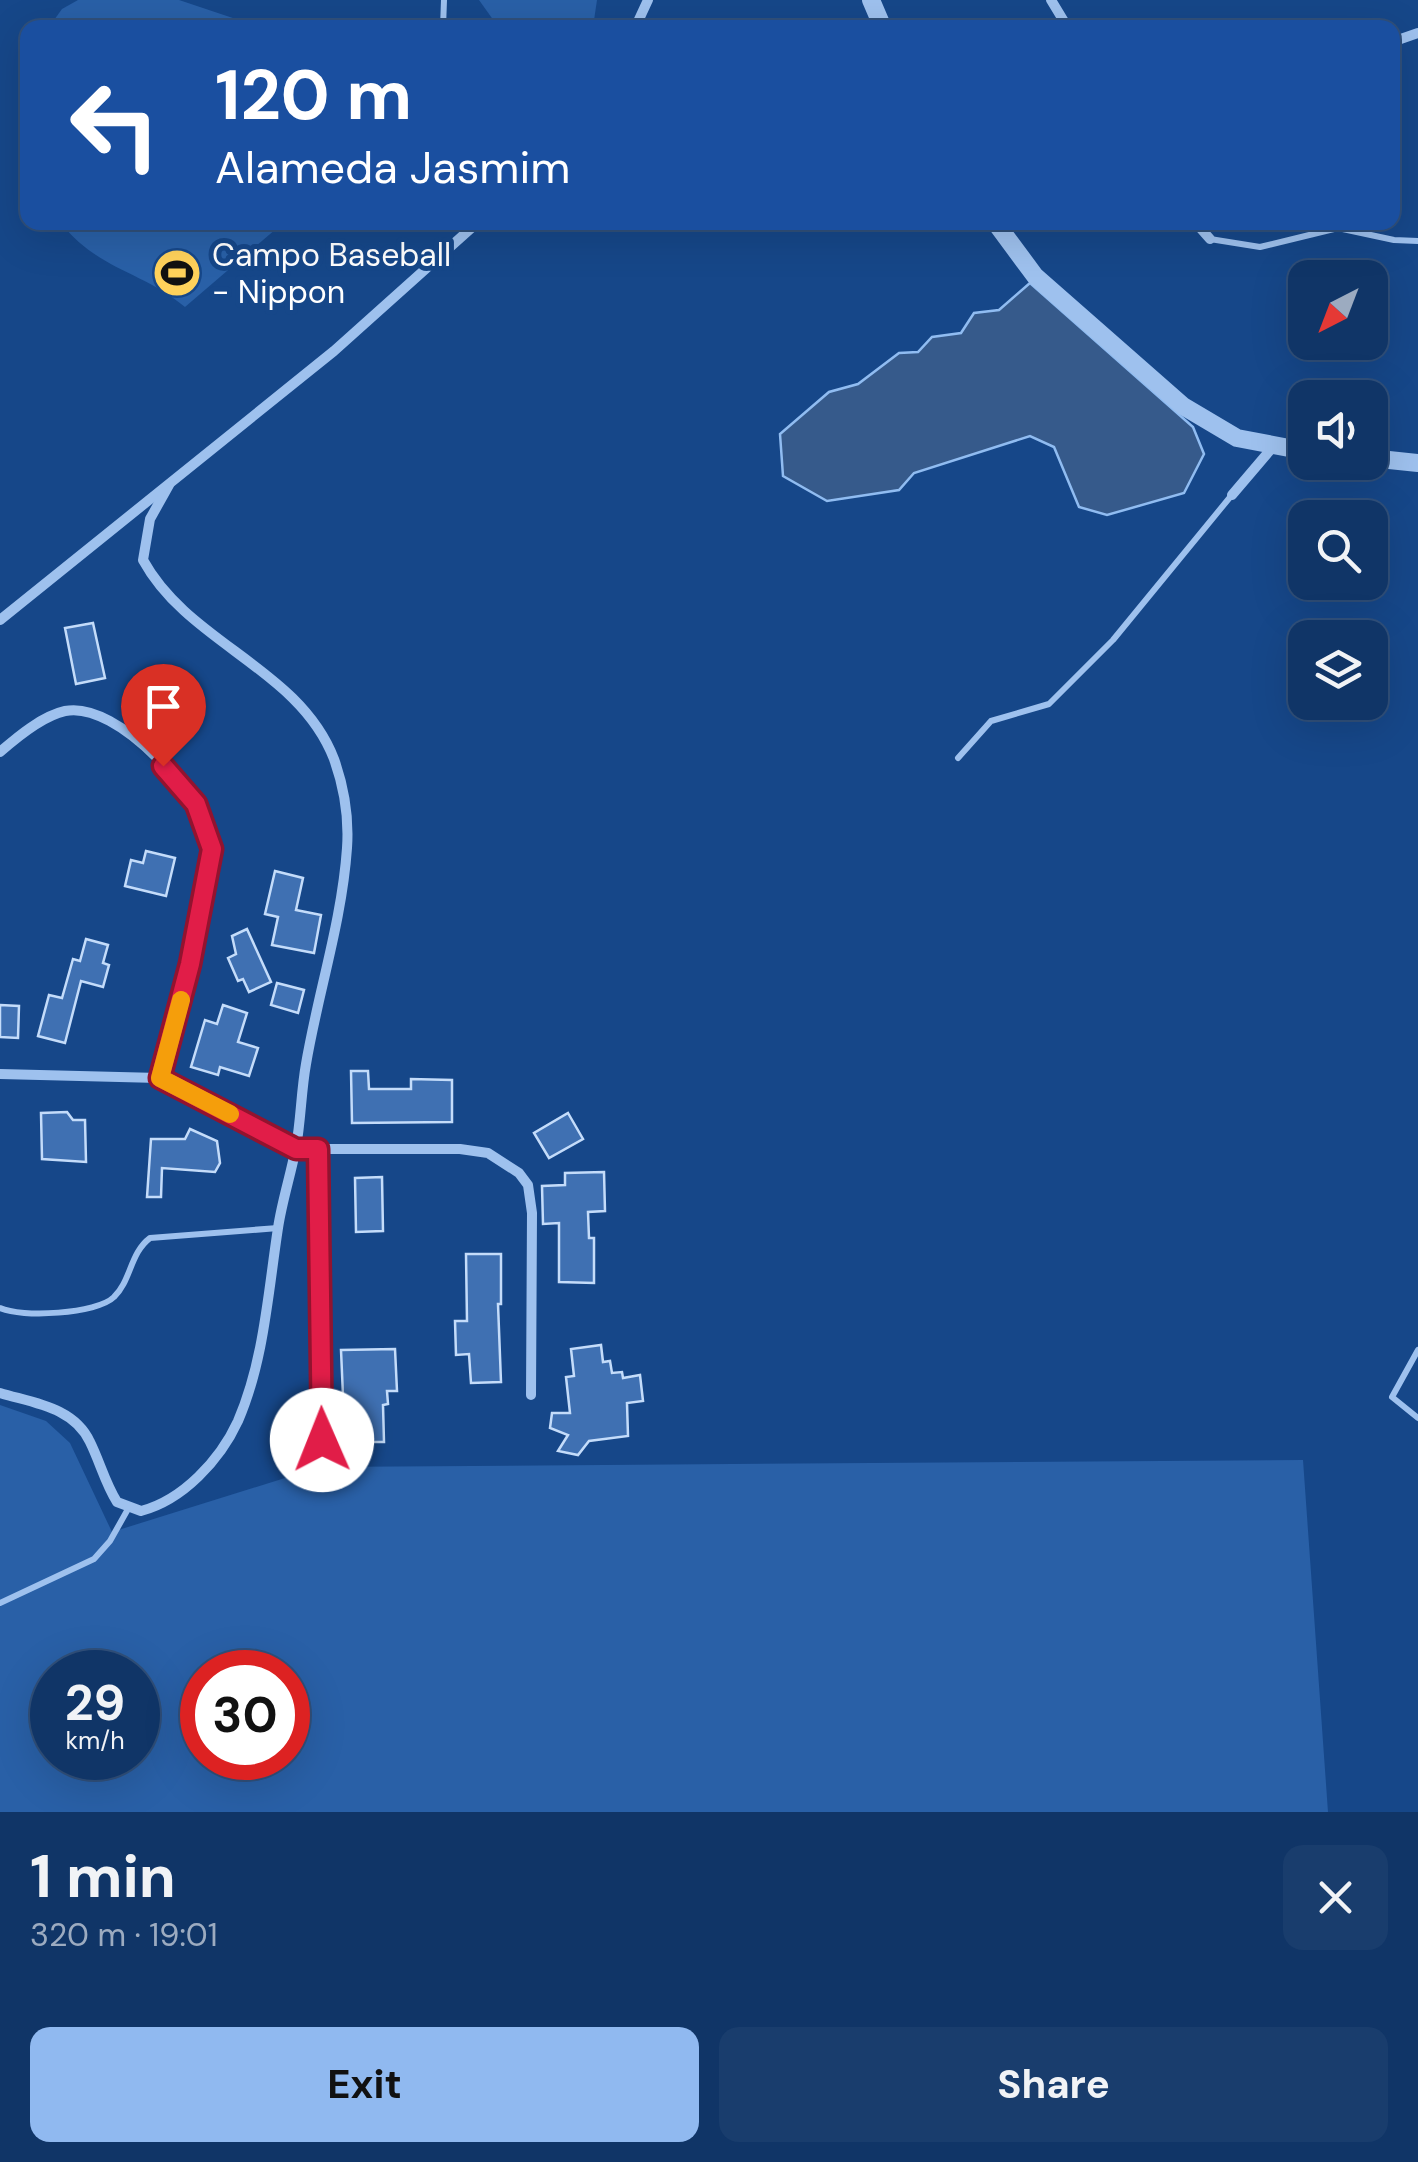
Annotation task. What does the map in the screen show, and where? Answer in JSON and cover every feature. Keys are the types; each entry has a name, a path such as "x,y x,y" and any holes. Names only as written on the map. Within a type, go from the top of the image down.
{"street":[{"path":"0,620 334,351 469,230"},
{"path":"1001,230 1035,276 1183,406 1237,438 1288,449"},
{"path":"1202,230 1210,240"},
{"path":"1232,494 1272,448"},
{"path":"1388,460 1418,463"},
{"path":"0,1393 59,1410 75,1421 90,1442 110,1492 128,1509 141,1512 184,1489 223,1448 237,1423 262,1342 278,1228 296,1149 306,1066 343,882 347,833 343,790 324,735 306,710 280,685 199,627 155,582 143,560 144,538 169,485"},
{"path":"0,752 21,734 65,711 96,714 124,728 196,804 212,849 208,885 160,1078"},
{"path":"0,1074 160,1078 296,1149 460,1149 488,1153 519,1173 528,1185 532,1214 531,1394"},
{"path":"318,1149 322,1440"}],"lane":[{"path":"1210,240 1260,247 1330,230"},
{"path":"1347,230 1418,241"},
{"path":"958,758 991,721 1050,704 1112,640 1232,494"},
{"path":"0,1308 13,1314 97,1308 116,1296 140,1245 150,1238 278,1228"},
{"path":"1418,1350 1392,1398 1418,1418"},
{"path":"0,1603 94,1559 128,1509"}],"shaded area":[{"path":"78,0 179,0 239,20 54,20 62,9"},
{"path":"479,0 597,0 594,20 493,20"},
{"name":"Campo Baseball - Nippon","path":"67,230 275,230 185,307 75,239"},
{"path":"1030,283 1193,427 1204,454 1184,493 1107,515 1079,507 1054,447 1030,436 914,473 899,490 827,501 783,476 780,434 829,392 858,384 899,353 918,352 932,337 961,333 974,313 999,310"},
{"path":"0,1405 46,1421 70,1443 112,1532 320,1467 1303,1460 1328,1812 0,1812"}],"building":[{"path":"93,623 105,678 76,684 65,628"},
{"path":"146,851 175,858 166,896 125,886 131,860 143,863"},
{"path":"275,871 303,878 296,910 321,915 314,953 272,945 278,917 265,914"},
{"path":"247,929 271,982 249,992 243,979 238,981 228,958 236,954 232,936"},
{"path":"86,939 108,945 103,963 109,965 103,987 81,981 65,1043 38,1036 49,995 62,998 73,959 80,961"},
{"path":"277,983 304,990 298,1013 271,1005"},
{"path":"0,1005 19,1006 18,1038 0,1037"},
{"path":"223,1005 247,1013 238,1042 258,1048 249,1076 220,1067 218,1075 191,1067 205,1020 217,1024"},
{"path":"351,1071 368,1071 369,1089 411,1089 411,1079 452,1080 452,1122 352,1123"},
{"path":"67,1112 73,1120 85,1120 86,1162 42,1159 41,1113"},
{"path":"568,1113 583,1139 549,1158 534,1133"},
{"path":"190,1129 217,1141 220,1163 215,1172 162,1168 161,1197 147,1197 151,1139 185,1139"},
{"path":"604,1172 605,1211 588,1212 589,1238 594,1238 594,1283 559,1282 559,1223 543,1224 542,1186 565,1185 565,1173"},
{"path":"382,1177 383,1231 356,1232 355,1178"},
{"path":"466,1254 501,1254 501,1382 471,1383 469,1354 456,1355 455,1321 467,1321"},
{"path":"601,1345 603,1362 610,1361 612,1373 622,1372 623,1378 640,1375 643,1401 627,1403 628,1436 589,1441 578,1455 558,1451 568,1435 550,1428 552,1413 570,1413 566,1377 574,1376 571,1349"},
{"path":"395,1349 397,1391 387,1391 388,1404 383,1405 384,1442 345,1442 341,1350"}],"slow traffic":[{"path":"181,1000 160,1078 230,1114"}],"place":[{"name":"Campo Baseball - Nippon","path":"177,273"}],"route":[{"path":"163,766 196,804 212,849 208,885 160,1078 296,1149 318,1149 322,1440"}]}
